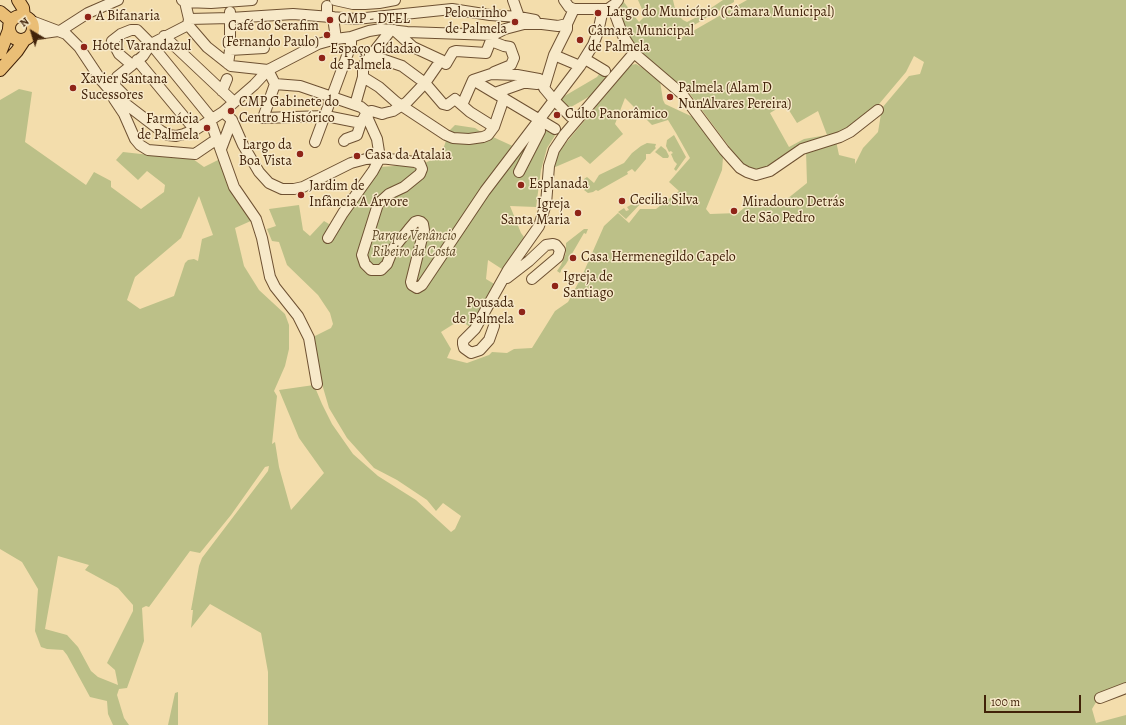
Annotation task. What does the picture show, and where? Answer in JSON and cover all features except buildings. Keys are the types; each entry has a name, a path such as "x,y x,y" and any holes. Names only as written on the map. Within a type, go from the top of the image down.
{"main road":[{"path":"0,70 17,51 28,36 32,27 18,0"},
{"path":"0,12 10,26 11,35 20,40 28,36"},
{"path":"0,53 10,26 17,17 27,18"}],"street":[{"path":"28,36 60,31 88,13 118,0"},
{"path":"252,0 211,3 183,1 189,22 207,47 231,66 268,70"},
{"path":"336,39 330,17 331,3 379,3 395,0"},
{"path":"513,0 518,17"},
{"path":"564,0 569,7 574,10 611,5"},
{"path":"228,64 230,50 229,1"},
{"path":"147,121 132,102 114,84 117,77 142,56 151,44 189,22 294,14 356,19 451,4 490,15 518,17 553,25"},
{"path":"611,5 623,36 634,53 682,94 736,165 742,170 752,174 759,175 775,168 802,149 840,137 850,132 878,110"},
{"path":"223,112 232,120 242,145 259,172 269,183 282,189 303,187 351,163 366,159 380,158 415,162 420,164 422,166 422,172 413,180 389,194 378,204 362,255 364,264 371,270 381,270 385,267 393,249 415,222 421,222 424,230 411,282 412,285 417,288 422,285 481,197 582,62 611,5"},
{"path":"544,88 554,55 567,29 567,24 574,10"},
{"path":"27,18 66,34 79,47 122,111 135,139 140,145 148,150 194,154 217,139"},
{"path":"105,86 147,121 168,135 176,136 195,130 211,120 223,112 254,85 268,70 318,44 381,29 407,32 494,36 524,24 558,26 567,24"},
{"path":"195,130 134,63 120,54 112,41 126,32 137,30 151,44 211,120 234,187 256,219 270,277 275,287 300,320 309,338 317,384"},
{"path":"355,105 363,77 365,63 392,30"},
{"path":"392,30 413,47 444,62"},
{"path":"164,36 234,102"},
{"path":"367,112 372,111 382,114 393,111 402,106 408,102 426,83 433,70 444,62 453,52 486,53 494,36"},
{"path":"462,105 473,80 509,66 514,61 513,53 510,47 504,46 494,36"},
{"path":"315,142 326,116 331,96 351,45 351,37"},
{"path":"230,50 264,48"},
{"path":"494,326 489,340 480,350 471,353 464,348 462,344 475,329 508,270 539,226 546,204 549,166 554,150 634,53"},
{"path":"370,55 402,66 426,83 443,104 447,105 455,99 470,112 494,127"},
{"path":"554,55 582,62 605,71"},
{"path":"268,70 275,84 263,118 326,116 361,123"},
{"path":"491,74 517,75 539,79 542,81 544,88"},
{"path":"363,77 379,87 402,106 453,138 469,139 488,135 494,127 499,95 508,88 528,83 534,83 544,88 571,117"},
{"path":"222,91 227,79"},
{"path":"473,80 539,118 555,129"},
{"path":"275,84 300,86 361,107 367,112 368,119 377,140 380,158 328,238"},
{"path":"344,141 357,135 367,112"},
{"path":"519,172 540,131 539,118"},
{"path":"221,149 232,120"},
{"path":"500,284 529,261 546,245 556,245 560,250 558,257 532,279"},
{"path":"1100,698 1126,688"}],"green space":[{"name":"Parque Venâncio Ribeiro da Costa","path":"638,0 673,0 676,13 687,22 723,0 734,0 734,2 694,25 677,32 679,39 747,0 1126,0 1126,687 1102,692 1092,709 1096,723 1126,715 1126,725 268,725 268,672 261,633 210,604 191,628 193,610 191,610 199,566 202,558 268,471 269,466 265,467 231,515 200,553 190,551 149,607 146,606 142,608 144,641 127,688 119,689 117,695 124,718 129,725 113,725 108,714 107,701 90,697 63,650 41,647 35,631 38,589 22,562 0,549 0,100 19,89 32,92 25,142 86,185 94,172 111,181 111,187 141,209 164,192 165,185 147,171 138,180 116,160 123,152 193,159 204,167 220,159 233,196 253,220 235,228 244,266 259,290 285,314 289,325 289,349 285,366 274,391 277,396 272,444 275,442 279,467 291,510 324,473 299,438 279,390 314,385 332,424 353,454 378,476 416,500 451,532 455,529 461,516 443,503 436,511 427,500 397,480 374,468 347,438 329,408 322,384 313,337 331,328 333,324 330,313 318,295 287,265 279,242 272,241 267,229 276,226 269,209 299,205 303,230 310,236 324,221 329,224 328,236 380,167 423,164 441,155 447,138 493,137 517,148 539,121 556,134 547,148 541,170 536,207 510,206 524,237 505,271 488,260 486,279 496,285 470,327 460,320 441,332 451,349 447,358 467,363 489,355 492,352 507,353 514,349 532,348 555,311 568,302 582,276 604,226 618,213 629,223 640,209 656,209 679,191 669,182 690,158 676,133 668,120 652,125 625,98 615,124 623,134 590,164 581,156 553,168 555,156 631,65 636,64 653,74 660,81 665,104 695,118 722,154 722,170 706,209 710,214 738,213 756,198 782,203 807,183 806,151 836,141 839,155 855,159 855,164 863,148 878,132 882,108 909,76 920,74 924,62 914,56 906,72 874,110 846,131 761,172 750,169 739,160 687,90 685,91 637,48 627,35 621,20 621,2 623,1 639,22 645,16","holes":["785,104 797,123 818,111 827,135 804,139 789,147 770,113","199,196 213,235 202,239 198,261 194,259 188,260 185,263 174,296 140,309 127,300 135,277 181,238","58,556 89,565 85,570 118,588 133,605 133,611 107,663 115,670 118,685 98,677 91,671 78,647 67,635 45,629"]},
{"path":"600,73 609,76 590,96 566,110 556,101 597,77"},
{"path":"455,125 475,128 484,134 447,133"},
{"path":"674,135 686,157 676,171 674,169 677,164 671,154 673,153 671,151 669,152 666,146 667,140"},
{"path":"647,143 656,144 656,148 650,154 646,154 646,159 635,172 632,169 627,172 628,174 598,191 596,190 588,193 584,190 584,179 587,177 594,183 599,175 624,163 632,153"},
{"path":"661,146 666,150 669,156 668,158 663,158 655,152"},
{"path":"642,199 643,201 626,219 618,212 624,208 626,211 629,210 627,207"},
{"path":"584,229 588,229 586,234 584,233 560,273 557,271 566,253 566,243"},
{"path":"178,692 178,725 168,725 175,693"}],"place":[{"name":"Largo do Município (Câmara Municipal)","path":"598,13"},
{"name":"A Bifanaria","path":"88,17"},
{"name":"CMP - DTEL","path":"330,20"},
{"name":"Pelourinho de Palmela","path":"515,22"},
{"name":"Café do Serafim (Fernando Paulo)","path":"327,35"},
{"name":"Câmara Municipal de Palmela","path":"580,40"},
{"name":"Hotel Varandazul","path":"84,47"},
{"name":"Espaço Cidadão de Palmela","path":"322,58"},
{"name":"Xavier Santana Sucessores","path":"73,88"},
{"name":"Palmela (Alam D Nun'Alvares Pereira)","path":"670,97"},
{"name":"CMP Gabinete do Centro Histórico","path":"231,111"},
{"name":"Culto Panorâmico","path":"557,115"},
{"name":"Farmácia de Palmela","path":"207,128"},
{"name":"Largo da Boa Vista","path":"300,154"},
{"name":"Casa da Atalaia","path":"357,156"},
{"name":"Esplanada","path":"521,185"},
{"name":"Jardim de Infância A Árvore","path":"301,195"},
{"name":"Cecilia Silva","path":"622,201"},
{"name":"Miradouro Detrás de São Pedro","path":"734,211"},
{"name":"Igreja Santa Maria","path":"578,213"},
{"name":"Casa Hermenegildo Capelo","path":"573,258"},
{"name":"Igreja de Santiago","path":"555,286"},
{"name":"Pousada de Palmela","path":"522,312"}]}
